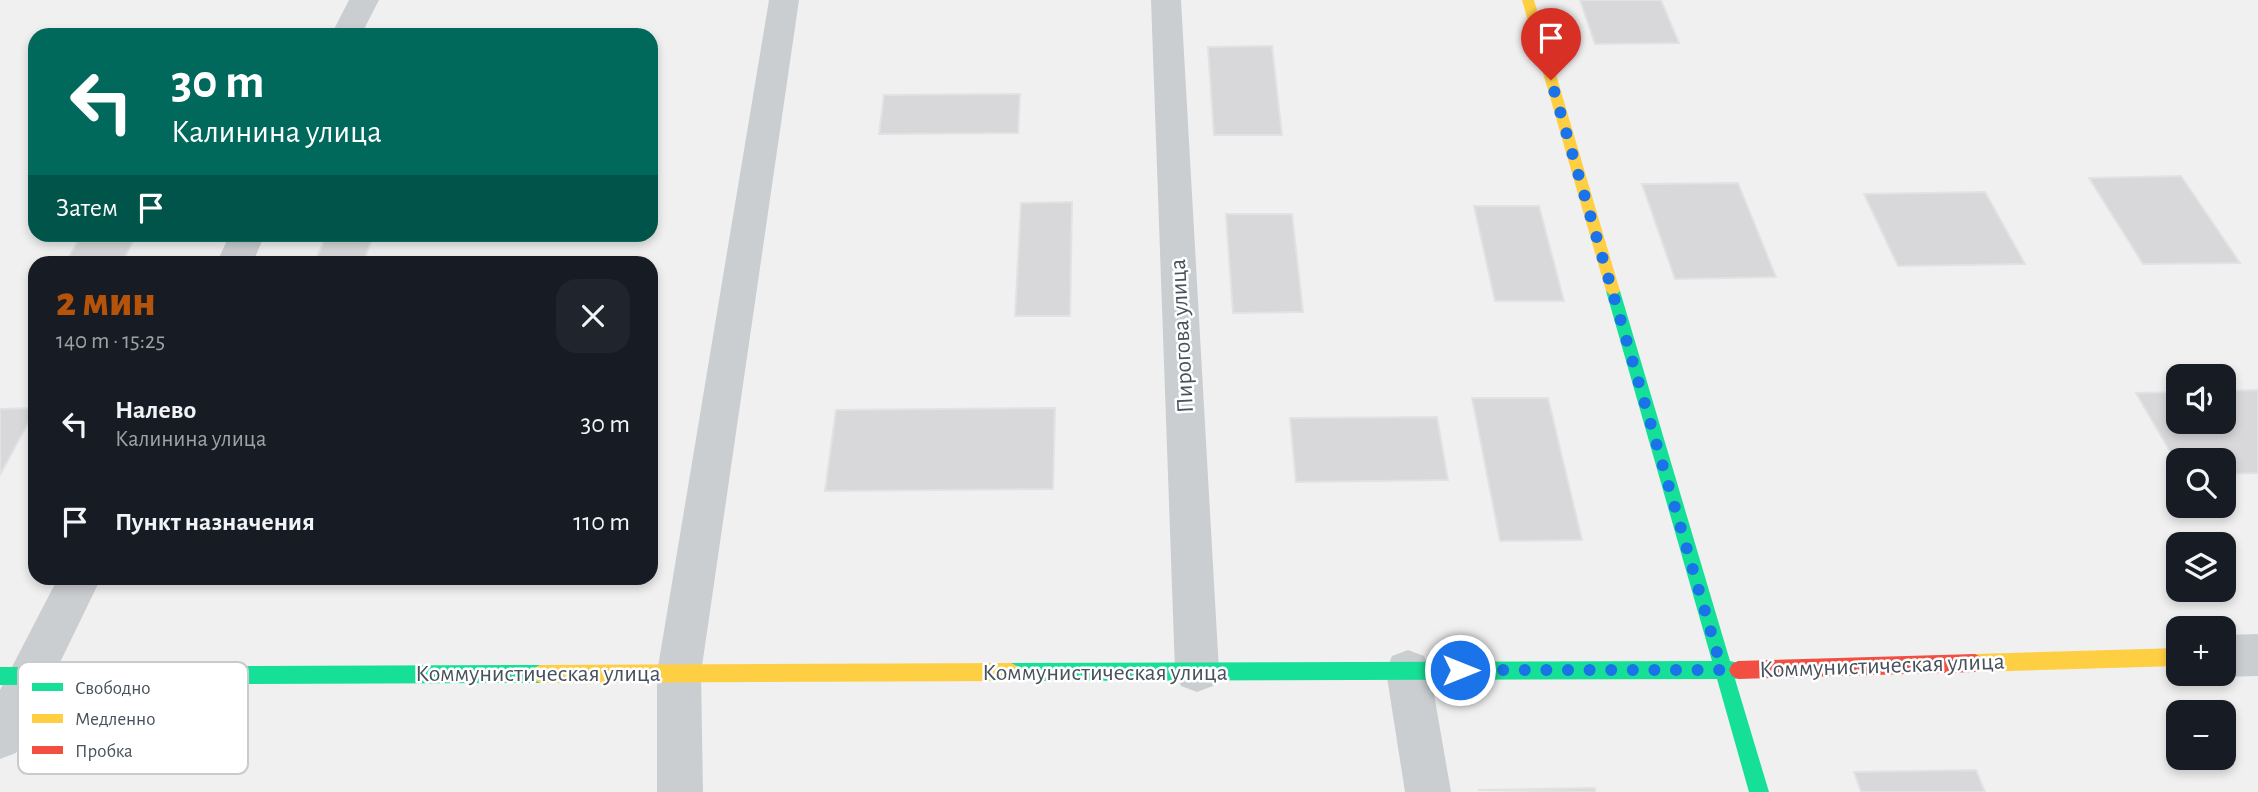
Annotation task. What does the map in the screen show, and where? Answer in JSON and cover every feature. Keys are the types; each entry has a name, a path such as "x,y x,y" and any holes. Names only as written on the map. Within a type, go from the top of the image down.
{"street":[{"path":"350,28 364,0"},
{"path":"680,792 680,673 784,0"},
{"name":"Пирогова улица","path":"1166,0 1197,671"},
{"path":"1528,0 1759,792"},
{"path":"25,662 75,585"},
{"path":"2236,656 2258,655"},
{"name":"Коммунистическая улица","path":"248,675 1722,670 2166,657"},
{"path":"1408,671 1428,792"},
{"path":"0,737 16,676"}],"building":[{"path":"1580,0 1661,0 1679,43 1595,44"},
{"path":"1272,46 1282,135 1214,135 1208,47"},
{"path":"1020,94 1018,133 879,134 884,95"},
{"path":"2181,176 2240,263 2143,264 2089,178"},
{"path":"1738,183 1776,277 1675,279 1642,184"},
{"path":"1985,192 2025,264 1898,266 1864,194"},
{"path":"1072,202 1070,316 1015,316 1021,203"},
{"path":"1474,206 1539,206 1564,301 1495,301"},
{"path":"1226,214 1292,214 1303,312 1233,313"},
{"path":"77,242 133,242 125,256 69,256"},
{"path":"324,242 371,242 365,256 318,256"},
{"path":"2258,390 2258,473 2236,474 2236,448 2168,448 2136,393 2166,392 2166,434 2236,434 2236,391"},
{"path":"1472,398 1548,398 1582,540 1500,541"},
{"path":"28,408 28,423 0,475 0,409"},
{"path":"1055,408 1053,489 825,491 836,410"},
{"path":"1437,417 1448,480 1296,482 1290,418"},
{"path":"1976,770 1985,792 1861,792 1854,772"},
{"path":"1595,788 1595,792 1478,790"}],"traffic: fast":[{"path":"1613,291 1759,792"},
{"path":"1011,672 1738,670"},
{"path":"248,675 540,674"},
{"path":"0,676 18,676"}],"traffic: slow":[{"path":"1528,0 1613,291"},
{"path":"1975,663 2166,657"},
{"path":"540,674 1011,672"}],"traffic: jam":[{"path":"1738,670 1975,663"}],"route":[{"path":"1460,670 1722,670 1551,80"}]}
